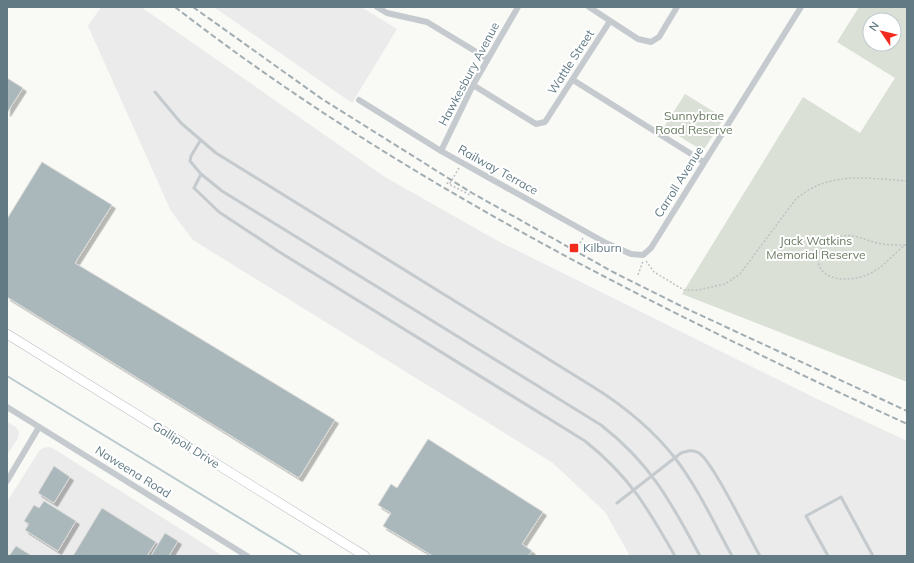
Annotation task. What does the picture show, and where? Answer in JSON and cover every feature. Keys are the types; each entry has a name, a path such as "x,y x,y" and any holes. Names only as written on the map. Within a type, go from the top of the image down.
{"street":[{"path":"376,7 387,13 427,22 488,59"},
{"name":"Hawkesbury Avenue","path":"441,151 473,85 518,7"},
{"path":"589,7 638,39 651,42 659,37 677,7"},
{"name":"Carroll Avenue","path":"643,255 651,248 801,7"},
{"name":"Wattle Street","path":"473,85 536,124 545,122 610,21"},
{"path":"573,80 704,162"},
{"name":"Railway Terrace","path":"359,100 441,151 586,232 630,254 643,255"},
{"name":"Gallipoli Drive","path":"7,334 365,556"},
{"name":"Naweena Road","path":"7,407 247,556"},
{"path":"7,481 39,427"}],"lane":[{"path":"156,92 180,123 200,142 612,399 651,432 675,458 697,492 732,556"},
{"path":"200,142 191,156 190,161 201,174 222,191 590,417 624,445 652,475 669,500 700,556"},
{"path":"201,174 194,188 219,212 288,257 586,441 610,462 635,489 649,510 674,556"},
{"path":"617,503 675,458 689,450 694,451 703,457 715,475 760,556"},
{"path":"828,556 806,516 840,497 873,556"}],"path":[{"path":"462,163 450,183 447,183 470,195"},
{"path":"650,266 654,272 684,290 698,290 725,284 740,274 796,199 806,190 836,178 907,181"},
{"path":"585,248 585,246 580,243 586,232"},
{"path":"842,236 858,236 878,243 906,245 884,266 855,279 838,278 825,273 820,268 818,261 819,253 828,241 842,236"},
{"path":"638,275 644,263 643,255"}],"shaded area":[{"path":"101,7 141,7 385,177 496,240 817,399 907,441 907,556 630,556 605,512 553,463 193,240 171,211 88,26"},
{"path":"214,7 361,7 397,29 352,103"},
{"path":"7,422 16,427 19,432 18,438 7,455"},
{"path":"49,447 223,556 7,556 7,502 39,451 43,448"}],"green space":[{"name":"Jack Watkins Memorial Reserve","path":"859,7 907,7 907,382 682,294 803,97 860,133 895,78 837,42"},
{"name":"Sunnybrae Road Reserve","path":"685,94 724,118 703,151 664,127"}],"building":[{"path":"7,78 23,88 7,113"},
{"path":"42,162 112,205 75,263 335,420 299,478 7,297 7,219"},
{"path":"428,439 543,512 522,544 532,551 528,556 433,556 383,526 391,513 378,505 391,484 397,488"},
{"path":"54,466 70,477 54,503 38,493"},
{"path":"44,501 76,521 58,551 25,530 29,524 24,521 34,505 39,508"},
{"path":"102,508 156,542 147,556 73,556"},
{"path":"165,533 178,541 169,556 151,556"},
{"path":"16,546 32,556 9,556"}],"waterway":[{"path":"7,376 302,556"}],"railway":[{"path":"175,7 260,70 348,129 437,184 622,286 716,333 907,424"},
{"path":"193,7 322,99 472,193 613,272 683,307 907,411"}],"place":[{"name":"Kilburn","path":"574,248"}]}
